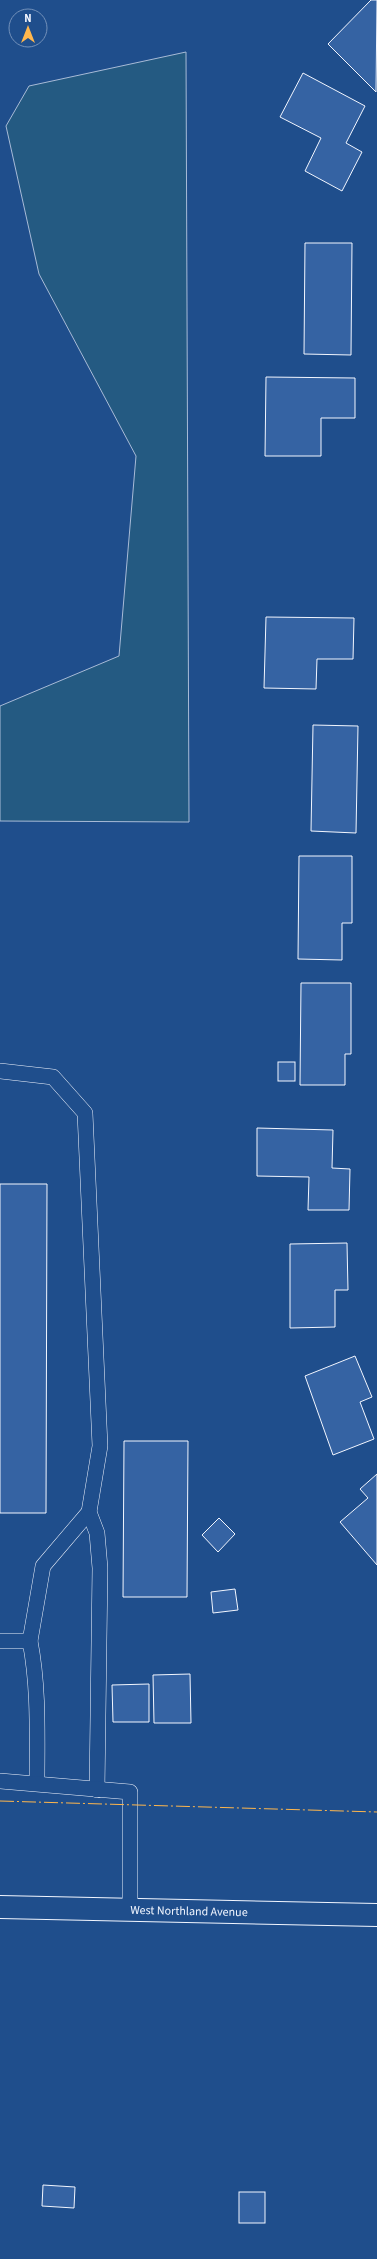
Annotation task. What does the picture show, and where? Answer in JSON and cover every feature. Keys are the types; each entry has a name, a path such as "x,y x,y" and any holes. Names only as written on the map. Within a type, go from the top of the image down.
{"main road":[{"name":"West Northland Avenue","path":"0,1907 377,1915"}],"lane":[{"path":"0,1071 53,1077 85,1113 100,1446 89,1512 97,1533 100,1568 97,1790"},
{"path":"36,1783 38,1701 36,1670 30,1641 43,1566 89,1512"},
{"path":"0,1641 30,1641"},
{"path":"0,1781 130,1792 130,1910"}],"shaded area":[{"path":"186,52 189,822 0,821 0,706 119,656 136,456 39,274 6,126 29,86"}],"building":[{"path":"371,0 377,0 376,92 328,44"},
{"path":"303,73 365,106 346,143 362,152 342,191 305,171 321,138 280,117"},
{"path":"305,243 352,243 351,355 304,354"},
{"path":"266,377 355,378 355,418 321,418 321,456 265,456"},
{"path":"266,617 354,618 353,659 317,659 316,689 264,688"},
{"path":"313,725 358,726 356,833 311,831"},
{"path":"299,856 352,856 352,923 342,923 342,960 298,959"},
{"path":"301,983 351,983 351,1054 345,1054 345,1085 300,1085"},
{"path":"278,1062 295,1062 295,1081 278,1081"},
{"path":"257,1128 333,1130 332,1168 350,1169 349,1210 308,1210 309,1177 257,1176"},
{"path":"0,1184 47,1184 46,1513 0,1513"},
{"path":"347,1243 348,1290 335,1290 335,1327 290,1328 290,1244"},
{"path":"355,1356 372,1397 360,1402 374,1439 333,1455 305,1376"},
{"path":"124,1441 188,1441 187,1597 123,1597"},
{"path":"377,1474 377,1565 340,1522 368,1498 360,1489"},
{"path":"219,1518 235,1534 218,1552 202,1535"},
{"path":"235,1589 238,1610 213,1613 211,1592"},
{"path":"190,1674 191,1723 154,1723 153,1675"},
{"path":"149,1684 149,1722 113,1722 112,1685"},
{"path":"43,2185 75,2187 74,2208 42,2206"},
{"path":"239,2192 265,2192 265,2223 239,2223"}],"power":[{"path":"0,1801 377,1812"}]}
